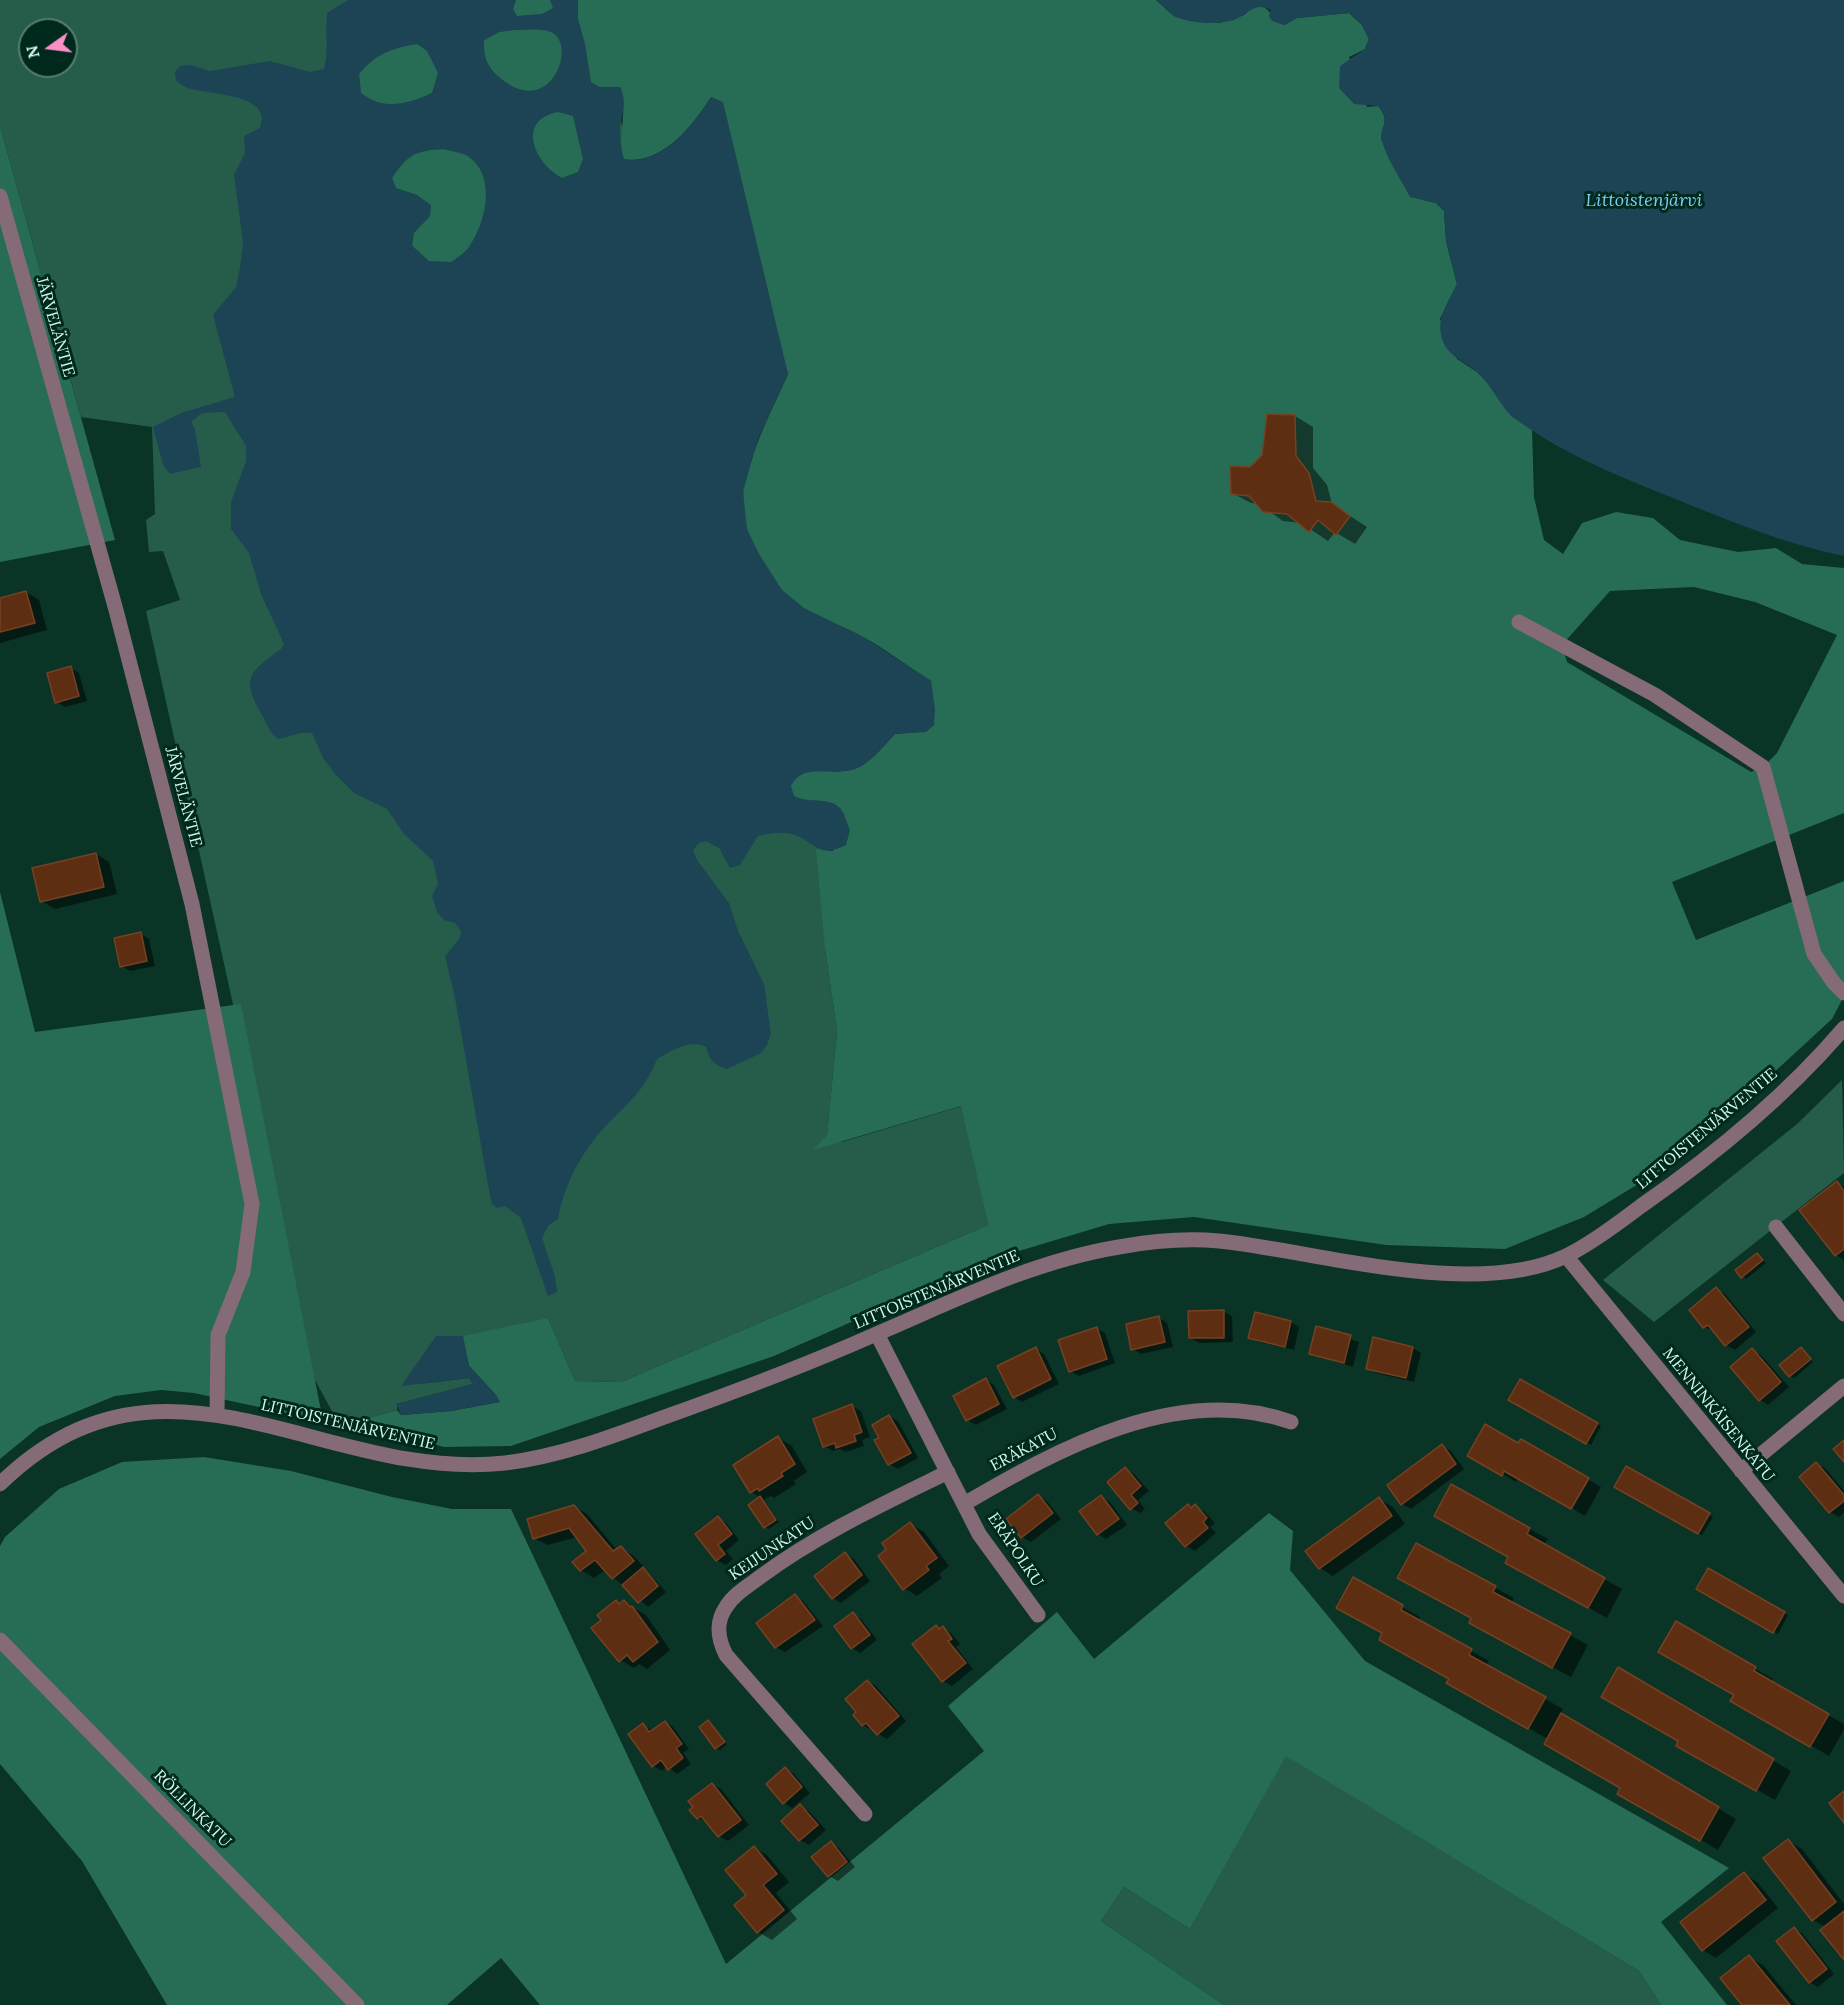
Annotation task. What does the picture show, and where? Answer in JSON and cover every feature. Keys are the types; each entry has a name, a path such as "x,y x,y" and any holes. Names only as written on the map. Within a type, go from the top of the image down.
{"street":[{"name":"JÄRVELÄNTIE","path":"0,196 116,610 192,904 252,1204 243,1272 218,1335 217,1414"},
{"path":"1519,622 1655,695 1763,767 1814,954 1834,983 1844,993"},
{"name":"LITTOISTENJÄRVENTIE","path":"0,1484 37,1453 72,1432 98,1421 150,1410 217,1414 401,1459 440,1465 513,1462 631,1430 785,1374 1031,1270 1090,1252 1157,1241 1219,1241 1380,1266 1457,1273 1511,1270 1566,1256 1681,1178 1779,1095 1844,1028"},
{"path":"1776,1227 1844,1314"},
{"name":"MENNINKÄISENKATU","path":"1566,1256 1844,1596"},
{"path":"877,1334 964,1504"},
{"path":"1741,1471 1844,1386"},
{"name":"ERÄKATU","path":"964,1504 1070,1446 1149,1421 1226,1409 1269,1414 1291,1422"},
{"name":"KEIJUNKATU","path":"865,1814 726,1654 719,1636 720,1618 724,1608 738,1593 806,1545 948,1472"},
{"name":"ERÄPOLKU","path":"964,1504 995,1559 1038,1615"},
{"name":"RÖLLINKATU","path":"0,1640 357,2005"}],"green space":[{"path":"0,0 578,0 577,5 804,608 865,638 825,801 825,949 837,1031 827,1136 842,1142 962,1106 988,1225 621,1382 575,1381 548,1318 419,1384 469,1378 473,1384 397,1404 397,1410 354,1422 334,1415 315,1380 285,1282 238,1027 146,611 180,600 163,551 149,552 146,520 155,514 152,427 81,417 0,126"},
{"path":"516,0 550,0 554,8 542,14 517,16 513,10"},
{"path":"578,0 1156,0 1174,16 1219,23 1244,15 1254,6 1263,6 1284,25 1297,18 1349,13 1362,25 1369,39 1365,49 1349,57 1367,107 1378,106 1383,114 1384,126 1381,139 1423,200 1436,203 1444,211 1446,241 1457,284 1440,319 1457,359 1477,372 1495,390 1512,416 1532,429 1534,497 1544,540 1563,554 1582,523 1616,512 1653,518 1680,540 1738,552 1776,548 1802,564 1844,568 1844,813 1672,882 1696,940 1844,881 1844,996 1832,1019 1681,1158 1584,1217 1505,1249 1386,1245 1194,1217 1109,1224 999,1257 774,1356 511,1446 444,1447 354,1422 397,1410 401,1415 451,1411 499,1402 496,1395 469,1366 463,1336 548,1318 575,1381 621,1382 988,1225 961,1106 813,1150 827,1135 837,1031 825,949 816,849 833,851 825,801 803,801 794,796 790,786 795,779 809,772 858,768 875,755 895,734 926,731 934,725 931,681 865,638 803,608 779,586 758,556 746,523 743,506 744,490 757,445 788,374 711,97 695,120 663,150 637,160 623,159 623,105 620,87 599,87 591,82 585,44 578,19","holes":["1694,587 1755,602 1837,635 1777,753 1763,767 1751,772 1567,662 1562,645 1610,591"]},
{"path":"547,31 559,39 562,50 560,63 555,76 545,86 533,91 517,88 499,77 489,65 484,52 484,41 499,32"},
{"path":"418,44 427,51 439,73 432,93 405,103 387,104 369,99 361,93 359,74 371,61 392,50"},
{"path":"558,111 573,116 583,159 578,172 562,178 544,163 534,143 533,133 537,124 545,116"},
{"path":"0,126 115,540 0,562"},
{"path":"443,149 466,155 476,163 482,174 486,199 475,237 467,249 451,263 429,261 412,245 414,233 430,216 417,195 396,188 392,178 413,155"},
{"path":"0,892 35,1032 241,1004 323,1421 194,1393 161,1390 115,1396 39,1427 0,1459"},
{"path":"1842,1080 1844,1173 1654,1322 1603,1280 1797,1124"},
{"path":"204,1457 291,1471 392,1497 452,1509 511,1509 726,1964 984,1751 948,1706 1057,1612 1094,1659 1269,1513 1293,1531 1290,1570 1365,1661 1729,1868 1661,1922 1727,2005 1661,2005 1639,1971 1286,1756 1190,1929 1124,1887 1101,1921 1224,2005 540,2005 501,1958 447,2005 167,2005 82,1861 0,1764 0,1546 5,1537 59,1489 122,1462"},
{"path":"1286,1755 1639,1971 1661,2005 1224,2005 1101,1921 1124,1887 1190,1929"}],"water":[{"path":"348,0 516,0 513,9 517,16 542,14 553,8 550,0 578,0 578,19 585,44 591,82 599,87 620,87 622,93 624,104 620,133 624,159 638,160 663,150 675,142 695,120 711,97 723,102 788,374 758,439 743,491 747,529 759,554 782,590 804,608 865,638 931,681 935,709 934,725 926,732 895,734 875,755 858,768 809,772 802,774 791,786 794,796 805,800 830,802 840,808 850,830 846,845 837,849 823,850 795,835 776,833 763,835 758,836 740,865 730,868 719,848 706,841 699,843 693,850 697,860 729,903 738,931 764,984 771,1034 761,1053 727,1069 713,1062 706,1047 694,1044 668,1052 657,1059 645,1083 597,1136 584,1154 572,1175 558,1219 548,1226 542,1238 555,1276 557,1292 548,1296 521,1218 505,1206 497,1208 492,1204 455,998 445,956 460,938 461,931 455,923 444,920 437,912 432,896 438,884 433,861 404,834 387,809 354,793 336,775 323,758 312,733 301,733 279,739 273,735 252,694 250,685 255,671 284,644 261,594 249,553 231,529 231,502 246,461 246,446 225,412 202,413 191,422 195,429 201,467 170,474 163,465 153,427 181,413 235,397 213,315 236,287 243,242 234,175 245,153 244,136 260,128 262,117 257,108 249,102 185,87 176,81 175,72 180,66 191,65 210,71 270,61 310,72 324,69 327,13","holes":["514,30 551,32 559,39 562,50 555,76 545,86 533,91 517,88 499,77 491,69 484,51 484,40 499,32","417,44 427,51 438,73 432,93 396,104 378,102 361,93 359,74 365,67 385,53","558,112 573,116 583,159 578,172 562,178 544,163 534,143 533,133 537,124 545,117","443,149 466,155 476,163 485,186 484,212 475,237 469,247 451,262 429,261 412,246 414,233 430,216 431,205 417,195 396,188 392,178 413,155"]},
{"name":"Littoistenjärvi","path":"1156,0 1844,0 1844,556 1783,540 1744,526 1596,466 1534,432 1514,418 1482,377 1450,352 1443,341 1440,328 1445,308 1457,284 1446,240 1444,211 1436,203 1410,197 1384,148 1381,136 1385,120 1378,106 1354,104 1339,88 1340,66 1365,49 1369,39 1362,25 1350,13 1297,18 1284,25 1272,21 1269,16 1271,10 1260,7 1234,20 1204,23 1174,16"},
{"path":"436,1336 463,1336 469,1366 500,1402 451,1411 401,1415 396,1404 473,1384 469,1378 401,1386"}],"building":[{"path":"1267,414 1295,415 1296,456 1309,473 1316,501 1331,502 1350,516 1336,535 1318,520 1309,532 1287,514 1263,512 1249,496 1231,494 1230,466 1250,467 1262,455"},
{"path":"26,591 35,623 0,632 0,598"},
{"path":"71,666 79,696 55,703 47,673"},
{"path":"96,853 104,887 40,902 32,868"},
{"path":"141,932 147,961 120,967 114,938"},
{"path":"1837,1181 1844,1191 1844,1249 1835,1256 1799,1210"},
{"path":"1757,1253 1763,1260 1741,1278 1735,1270"},
{"path":"1716,1287 1749,1327 1725,1346 1708,1325 1703,1328 1689,1310"},
{"path":"1224,1310 1224,1338 1189,1338 1188,1311"},
{"path":"1255,1312 1291,1321 1285,1347 1248,1338"},
{"path":"1159,1316 1165,1342 1131,1350 1126,1324"},
{"path":"1316,1326 1351,1335 1344,1363 1309,1354"},
{"path":"1097,1327 1107,1359 1069,1372 1058,1340"},
{"path":"1373,1337 1413,1347 1406,1378 1366,1369"},
{"path":"1036,1347 1051,1379 1013,1398 997,1366"},
{"path":"1801,1347 1811,1359 1789,1377 1779,1365"},
{"path":"1752,1348 1781,1382 1759,1401 1730,1367"},
{"path":"986,1378 999,1404 966,1421 953,1396"},
{"path":"1520,1379 1598,1423 1586,1444 1508,1400"},
{"path":"852,1404 862,1432 854,1435 856,1441 836,1448 835,1443 823,1447 813,1419"},
{"path":"889,1415 911,1453 888,1465 874,1440 879,1438 872,1425"},
{"path":"1485,1424 1518,1443 1521,1439 1589,1478 1571,1509 1504,1471 1502,1476 1467,1456"},
{"path":"778,1436 795,1464 781,1473 783,1476 759,1491 758,1488 750,1493 733,1465"},
{"path":"1844,1440 1844,1462 1833,1449"},
{"path":"1442,1444 1456,1464 1401,1505 1387,1485"},
{"path":"1816,1462 1844,1495 1844,1501 1829,1513 1799,1477"},
{"path":"1626,1466 1710,1513 1698,1534 1614,1487"},
{"path":"1125,1467 1141,1486 1131,1495 1138,1503 1130,1510 1107,1482"},
{"path":"1451,1484 1530,1528 1527,1534 1605,1578 1588,1608 1505,1563 1508,1557 1434,1516"},
{"path":"1038,1494 1053,1513 1021,1538 1006,1519"},
{"path":"1101,1495 1119,1519 1097,1535 1079,1511"},
{"path":"760,1496 776,1520 764,1528 748,1505"},
{"path":"1379,1497 1392,1516 1319,1569 1305,1551"},
{"path":"1188,1504 1191,1508 1195,1504 1207,1518 1203,1522 1208,1528 1185,1547 1165,1523"},
{"path":"574,1505 613,1551 621,1546 634,1561 612,1579 595,1560 580,1571 572,1562 586,1551 569,1528 533,1539 527,1519"},
{"path":"718,1516 732,1534 718,1545 725,1554 716,1561 695,1534"},
{"path":"910,1522 937,1558 926,1566 929,1570 903,1590 878,1556 886,1549 882,1543"},
{"path":"1416,1543 1496,1586 1493,1592 1571,1633 1552,1668 1469,1623 1471,1618 1397,1578"},
{"path":"845,1552 862,1575 832,1599 814,1576"},
{"path":"643,1567 658,1586 638,1603 622,1585"},
{"path":"1708,1568 1785,1612 1773,1633 1696,1589"},
{"path":"1353,1577 1403,1605 1401,1610 1472,1649 1469,1655 1546,1697 1528,1729 1446,1683 1449,1679 1379,1640 1382,1633 1336,1608"},
{"path":"795,1594 815,1620 775,1648 756,1623"},
{"path":"616,1600 619,1604 624,1600 630,1607 632,1606 658,1642 633,1662 627,1655 619,1662 591,1628 601,1620 597,1615"},
{"path":"853,1612 870,1635 851,1649 834,1626"},
{"path":"1676,1621 1756,1667 1754,1671 1829,1714 1810,1747 1730,1701 1734,1695 1658,1652"},
{"path":"936,1625 939,1629 943,1626 952,1639 948,1641 966,1663 942,1682 912,1644"},
{"path":"1618,1667 1774,1759 1756,1791 1676,1746 1678,1741 1601,1697"},
{"path":"867,1680 899,1716 877,1735 866,1723 862,1726 853,1715 856,1712 845,1699"},
{"path":"1561,1713 1719,1807 1700,1841 1617,1794 1620,1788 1544,1744"},
{"path":"708,1720 725,1742 715,1749 699,1727"},
{"path":"665,1721 682,1744 676,1748 683,1758 668,1770 661,1760 652,1767 628,1734 643,1723 649,1732"},
{"path":"785,1767 802,1787 783,1804 766,1784"},
{"path":"712,1783 741,1820 718,1837 701,1816 697,1819 689,1810 693,1807 688,1801"},
{"path":"1844,1791 1844,1823 1829,1803"},
{"path":"800,1804 818,1825 799,1841 781,1821"},
{"path":"1788,1839 1836,1902 1812,1921 1763,1858"},
{"path":"831,1841 847,1862 828,1877 811,1857"},
{"path":"754,1846 777,1874 763,1885 784,1910 757,1933 734,1905 746,1895 725,1870"},
{"path":"1744,1872 1766,1900 1702,1951 1680,1922"},
{"path":"1844,1911 1844,1960 1820,1930"},
{"path":"1794,1927 1827,1969 1809,1983 1776,1941"},
{"path":"1749,1955 1790,2005 1742,2005 1720,1978"}]}
